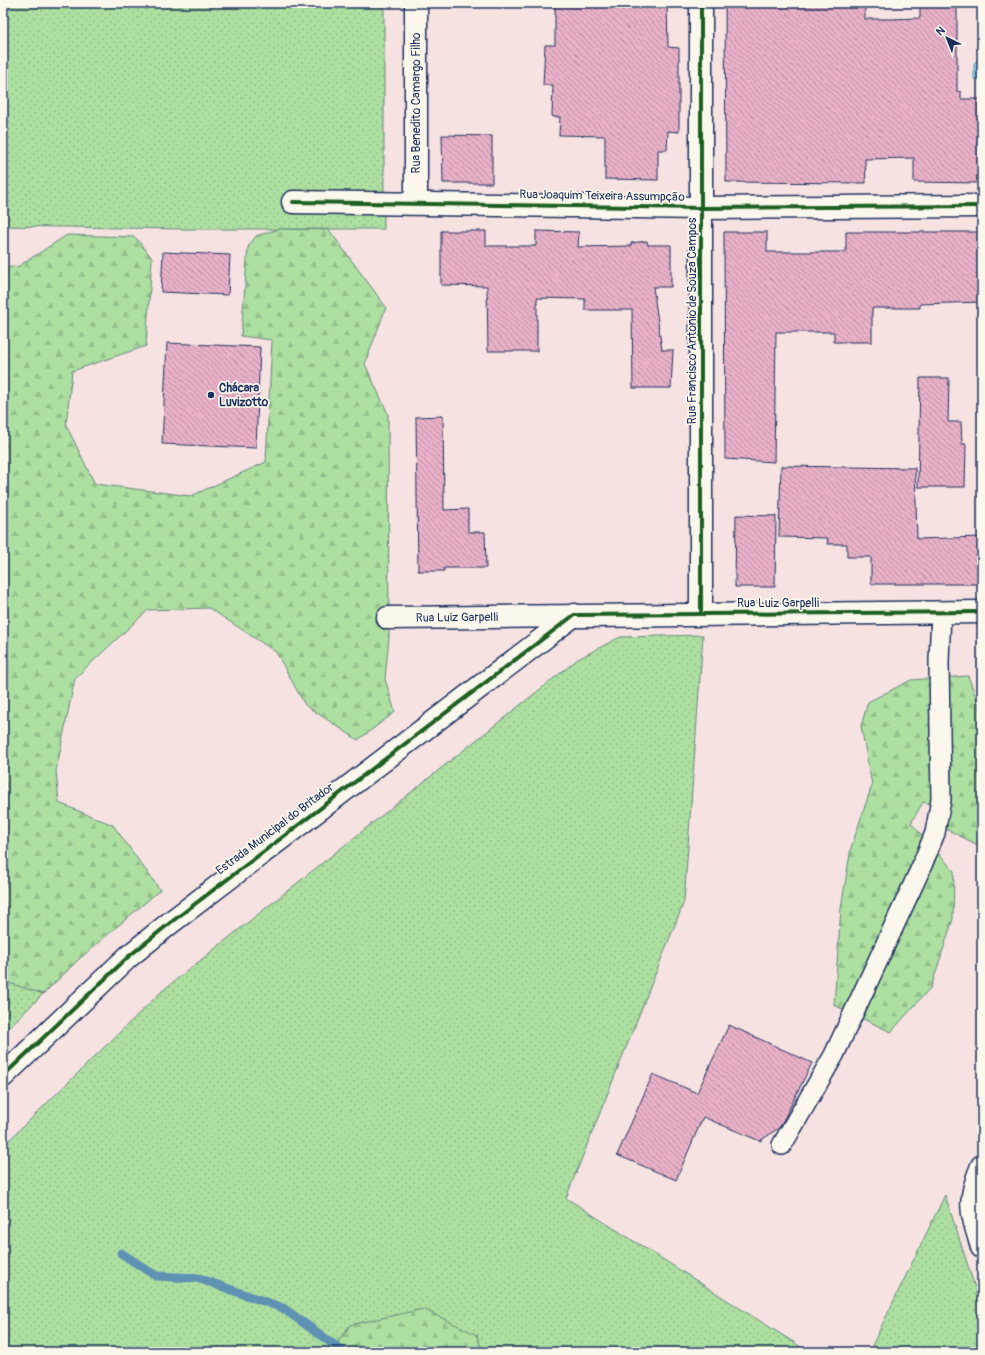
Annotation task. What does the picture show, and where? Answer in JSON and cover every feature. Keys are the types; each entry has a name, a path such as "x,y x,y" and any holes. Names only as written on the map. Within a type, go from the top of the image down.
{"street":[{"name":"Rua Benedito Camargo Filho","path":"416,3 416,202"},
{"name":"Rua Francisco Antonio de Souza Campos","path":"701,3 701,614"},
{"name":"Rua Joaquim Teixeira Assumpção","path":"293,202 416,202 702,208 982,206"},
{"name":"Rua Luiz Garpelli","path":"388,618 982,612"},
{"name":"Estrada Municipal do Britador","path":"3,1076 128,957 170,923 574,615"},
{"path":"982,1166 974,1184 971,1198 971,1213 982,1247"}],"lane":[{"path":"782,1144 834,1055 920,870 935,833 941,800 939,661 941,612"}],"green space":[{"path":"3,3 384,3 384,229 181,229 3,226"},
{"path":"279,229 329,230 386,307 365,364 388,414 389,637 385,679 395,712 358,740 305,705 276,652 209,608 148,610 75,678 56,771 59,803 113,825 160,890 78,960 43,994 3,981 3,268 19,266 67,235 135,237 152,258 146,346 72,371 66,425 95,484 191,496 266,462 272,340 241,336 248,247 256,236"},
{"path":"703,635 684,902 566,1198 809,1352 482,1352 477,1335 350,1325 331,1352 10,1352 3,1344 3,1146 162,991 578,659 620,637"},
{"path":"968,676 982,713 982,847 944,828 939,808 923,802 911,823 954,871 953,919 931,987 891,1032 834,1005 841,908 851,848 872,785 861,726 868,702 911,680"},
{"path":"3,884 78,960 3,1033"},
{"path":"945,1195 982,1309 982,1352 869,1352"},
{"path":"423,1309 477,1335 482,1352 331,1352 350,1325"}],"water":[{"path":"976,61 982,61 982,80 974,79 974,64"}],"building":[{"path":"555,3 667,3 668,47 679,48 679,132 668,131 667,150 658,150 658,180 605,179 605,136 559,135 560,117 552,117 553,85 543,85 545,45 555,45"},
{"path":"725,3 865,3 865,19 890,19 920,18 920,3 957,3 957,91 961,92 961,99 982,99 982,183 914,182 914,158 865,159 866,183 726,182"},
{"path":"442,135 492,136 492,183 443,183"},
{"path":"441,231 486,231 486,246 536,246 536,231 579,232 578,247 631,246 631,243 647,241 648,245 671,245 671,287 653,287 662,350 673,350 671,388 633,388 632,310 585,310 585,299 537,298 537,351 488,351 487,286 441,285"},
{"path":"724,232 767,232 767,252 846,252 846,232 982,232 982,302 920,304 920,308 872,308 872,342 834,342 834,332 776,332 774,462 725,459"},
{"path":"163,252 230,255 228,295 161,292"},
{"name":"Chácara Luvizotto","path":"167,343 260,347 256,448 162,444"},
{"path":"920,378 949,378 948,422 961,422 962,444 966,444 965,487 918,487"},
{"path":"443,416 444,510 468,509 468,532 485,532 486,568 444,568 444,571 418,571 416,417"},
{"path":"781,466 915,468 917,539 982,537 982,584 871,584 871,557 847,557 847,544 827,544 828,538 779,537"},
{"path":"736,515 776,516 775,587 735,587"},
{"path":"729,1025 812,1063 780,1127 760,1141 703,1117 676,1180 617,1155 653,1074 697,1093"}],"waterway":[{"path":"121,1253 156,1276 198,1278 283,1308 344,1352"}],"cycle path":[{"path":"701,3 701,614"},
{"path":"293,202 702,208 982,206"},
{"path":"3,1076 128,957 170,923 574,615 982,612"}],"place":[{"name":"Chácara Luvizotto","path":"211,395"}]}
